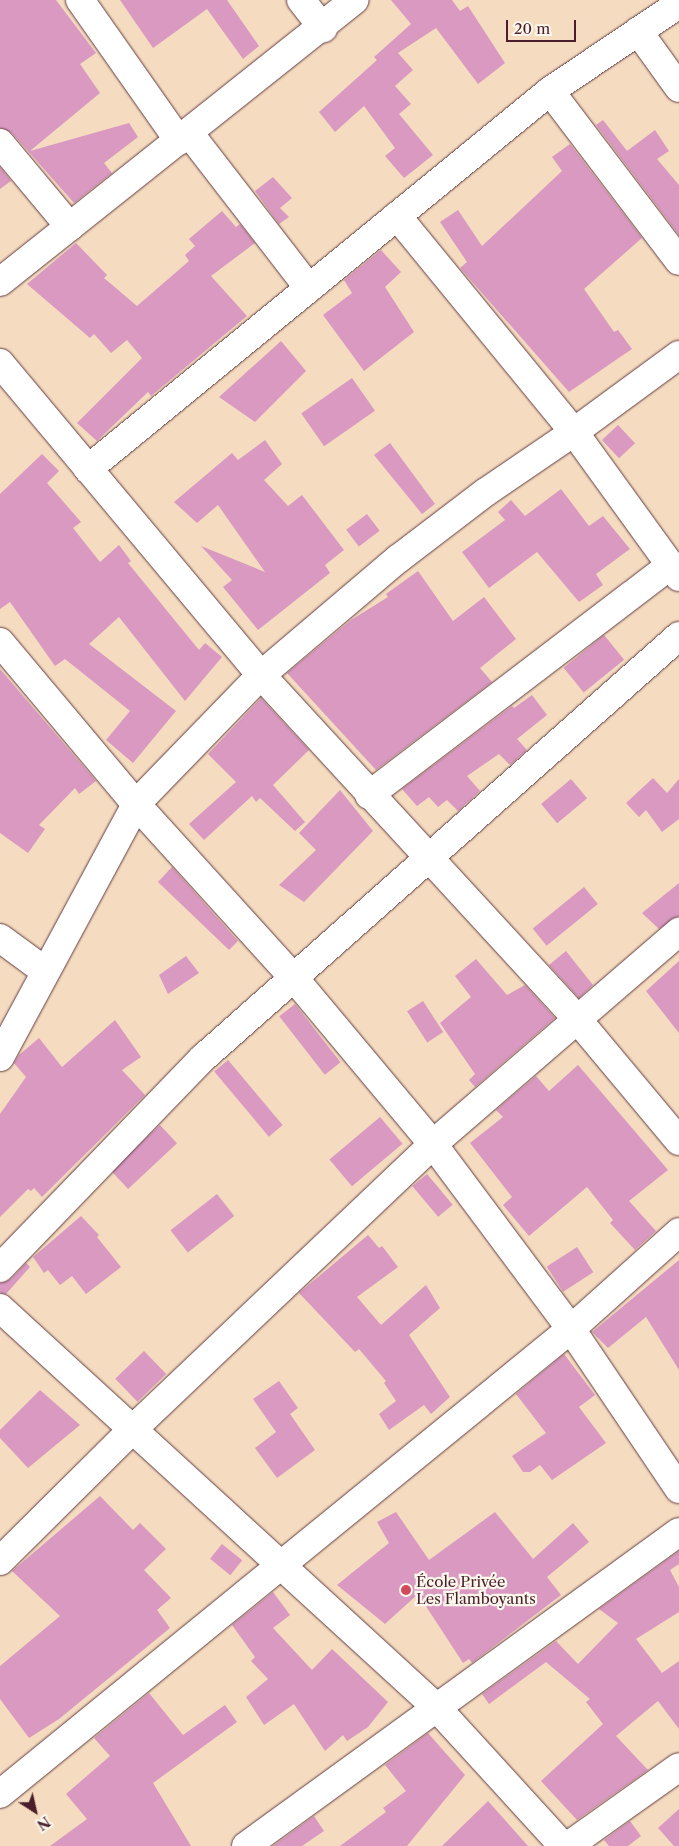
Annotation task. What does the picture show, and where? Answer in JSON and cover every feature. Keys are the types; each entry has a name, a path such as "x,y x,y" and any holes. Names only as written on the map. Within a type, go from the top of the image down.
{"street":[{"path":"80,0 184,137 309,288"},
{"path":"301,0 323,28"},
{"path":"0,282 323,28 355,0"},
{"path":"88,469 550,90 679,4"},
{"path":"638,31 679,88"},
{"path":"550,90 679,261"},
{"path":"0,143 70,227"},
{"path":"369,795 675,571 574,432 397,216"},
{"path":"0,1057 136,804 261,676 398,559 486,492 574,432 679,355"},
{"path":"0,363 261,676 427,860 577,1019 679,1141"},
{"path":"0,1268 203,1058 679,636"},
{"path":"2,649 136,804 294,978 433,1144 571,1329 679,1489"},
{"path":"0,1561 133,1429 433,1144 679,932"},
{"path":"0,938 45,971"},
{"path":"0,1794 571,1329 679,1232"},
{"path":"0,1308 282,1564 437,1708 558,1844 679,1767"},
{"path":"246,1846 679,1532"}],"building":[{"path":"0,0 56,0 96,53 80,64 100,93 30,151 129,123 138,137 104,163 112,173 74,203 12,133 0,128"},
{"path":"120,0 227,0 259,46 243,59 207,9 153,48"},
{"path":"391,0 452,0 460,11 468,6 505,63 478,84 436,28 398,53 413,70 395,86 411,104 399,114 433,155 404,178 385,156 395,148 364,106 335,132 319,112 377,60 374,57 411,24"},
{"path":"603,120 627,151 655,130 669,151 657,159 679,185 679,235 596,125"},
{"path":"570,144 642,238 584,289 614,332 618,330 632,349 569,392 460,268 467,262 440,222 458,210 482,246 562,171 552,157"},
{"path":"0,167 11,181 0,189"},
{"path":"273,177 292,198 280,208 289,217 279,224 255,191"},
{"path":"222,211 236,227 240,224 255,243 211,276 247,316 151,396 148,392 97,441 77,423 142,358 127,340 111,353 94,334 90,338 27,284 76,243 107,275 104,278 137,306 189,261 185,255 195,246 189,239"},
{"path":"381,250 401,272 385,287 414,332 364,371 323,315 352,293 344,280"},
{"path":"281,341 306,371 255,422 219,397"},
{"path":"352,378 375,411 324,446 301,414"},
{"path":"618,425 635,443 619,458 602,440"},
{"path":"265,440 282,464 264,480 288,506 302,495 344,550 325,565 330,573 258,630 223,587 232,580 201,546 265,572 218,505 197,523 174,502 232,453 238,460"},
{"path":"390,443 435,504 422,514 374,455"},
{"path":"42,454 59,471 47,483 81,522 73,528 100,562 119,545 131,561 128,563 199,650 205,643 222,657 185,701 119,617 89,644 176,711 133,763 106,740 130,711 65,659 55,666 10,602 0,609 0,494"},
{"path":"561,489 589,526 603,516 630,549 596,574 603,585 579,602 537,552 489,588 462,552 505,520 498,512 511,500 525,516"},
{"path":"367,514 380,531 359,546 346,530"},
{"path":"418,571 453,621 484,597 516,639 480,668 492,682 376,770 287,673 351,620 388,597 386,594"},
{"path":"604,635 624,660 584,693 564,668"},
{"path":"0,669 96,781 79,794 75,788 39,825 45,829 28,853 0,833"},
{"path":"532,695 547,715 517,739 527,750 510,765 499,754 467,776 480,791 458,811 447,800 438,807 429,797 417,806 402,789 512,706 514,708"},
{"path":"261,698 309,750 273,785 305,822 295,831 260,798 256,802 252,796 204,840 189,824 236,782 208,754"},
{"path":"653,778 667,793 679,779 679,819 662,832 646,810 639,817 626,803"},
{"path":"571,779 587,798 557,823 541,804"},
{"path":"340,790 373,831 304,902 279,885 316,850 299,833"},
{"path":"172,867 238,941 229,950 158,882"},
{"path":"679,883 679,916 659,929 642,913"},
{"path":"584,887 598,904 547,946 533,929"},
{"path":"566,951 593,985 579,998 549,965"},
{"path":"186,956 199,973 168,994 159,975"},
{"path":"476,959 507,995 525,985 555,1018 475,1087 469,1080 475,1074 440,1023 471,997 455,976"},
{"path":"679,961 679,1033 646,991"},
{"path":"423,1001 443,1032 427,1042 407,1011"},
{"path":"295,1004 341,1062 325,1075 279,1016"},
{"path":"115,1020 141,1057 122,1070 145,1095 42,1197 34,1188 31,1191 28,1189 0,1217 0,1114 26,1077 14,1063 19,1055 39,1038 62,1067"},
{"path":"228,1060 283,1125 269,1137 214,1072"},
{"path":"578,1065 668,1170 629,1201 656,1231 635,1250 610,1223 613,1220 587,1187 529,1236 503,1205 512,1197 470,1143 503,1117 496,1110 536,1076 549,1091"},
{"path":"380,1117 402,1144 352,1186 329,1159"},
{"path":"160,1125 177,1143 128,1189 111,1171"},
{"path":"427,1174 453,1205 438,1217 412,1186"},
{"path":"217,1194 234,1216 188,1252 171,1230"},
{"path":"81,1216 99,1235 97,1237 121,1267 86,1294 72,1276 60,1285 48,1270 44,1273 33,1257"},
{"path":"368,1235 379,1248 382,1246 398,1267 357,1297 381,1325 426,1285 440,1308 409,1335 450,1397 431,1414 424,1405 389,1430 379,1414 396,1401 384,1383 386,1381 359,1349 355,1352 299,1293"},
{"path":"577,1247 593,1272 563,1292 547,1267"},
{"path":"679,1260 679,1370 646,1317 608,1348 592,1332"},
{"path":"26,1263 30,1267 6,1294 0,1293 0,1283 11,1279"},
{"path":"144,1351 166,1374 137,1402 115,1379"},
{"path":"564,1354 595,1395 579,1407 606,1443 552,1480 540,1465 530,1472 523,1472 512,1456 546,1433 516,1394"},
{"path":"279,1381 298,1408 290,1414 315,1450 277,1478 255,1448 276,1432 253,1399"},
{"path":"40,1390 80,1425 28,1468 0,1438 0,1430"},
{"path":"100,1496 133,1530 140,1523 166,1549 144,1570 171,1598 157,1610 170,1628 59,1719 29,1738 0,1699 0,1666 60,1616 12,1571"},
{"path":"396,1512 429,1560 495,1512 533,1559 573,1523 589,1542 547,1577 561,1595 472,1663 469,1659 463,1663 418,1594 385,1624 337,1585 389,1543 377,1522"},
{"path":"222,1544 242,1560 230,1575 210,1559"},
{"path":"679,1551 679,1564 670,1570 679,1587 679,1612 636,1639 662,1673 679,1661 679,1729 658,1701 616,1736 648,1770 577,1820 541,1781 603,1724 586,1702 590,1699 546,1662 489,1704 482,1694 556,1641 578,1664 618,1623 599,1609"},
{"path":"273,1592 290,1615 273,1628 312,1670 332,1649 388,1702 368,1727 347,1741 343,1735 325,1751 294,1704 264,1725 246,1697 268,1679 251,1661 255,1657 232,1625"},
{"path":"149,1693 183,1735 225,1705 237,1722 153,1783 191,1846 50,1846 87,1819 66,1794 110,1756 94,1738"},
{"path":"428,1733 465,1775 407,1846 340,1846 386,1812 383,1808 406,1791 385,1765"},
{"path":"488,1801 528,1846 442,1846"},
{"path":"679,1809 679,1846 674,1846 658,1828"},
{"path":"314,1816 324,1831 302,1846 273,1846"},
{"path":"630,1821 641,1836 628,1846 609,1846 604,1840"}],"place":[{"name":"École Privée Les Flamboyants","path":"406,1590"}]}
